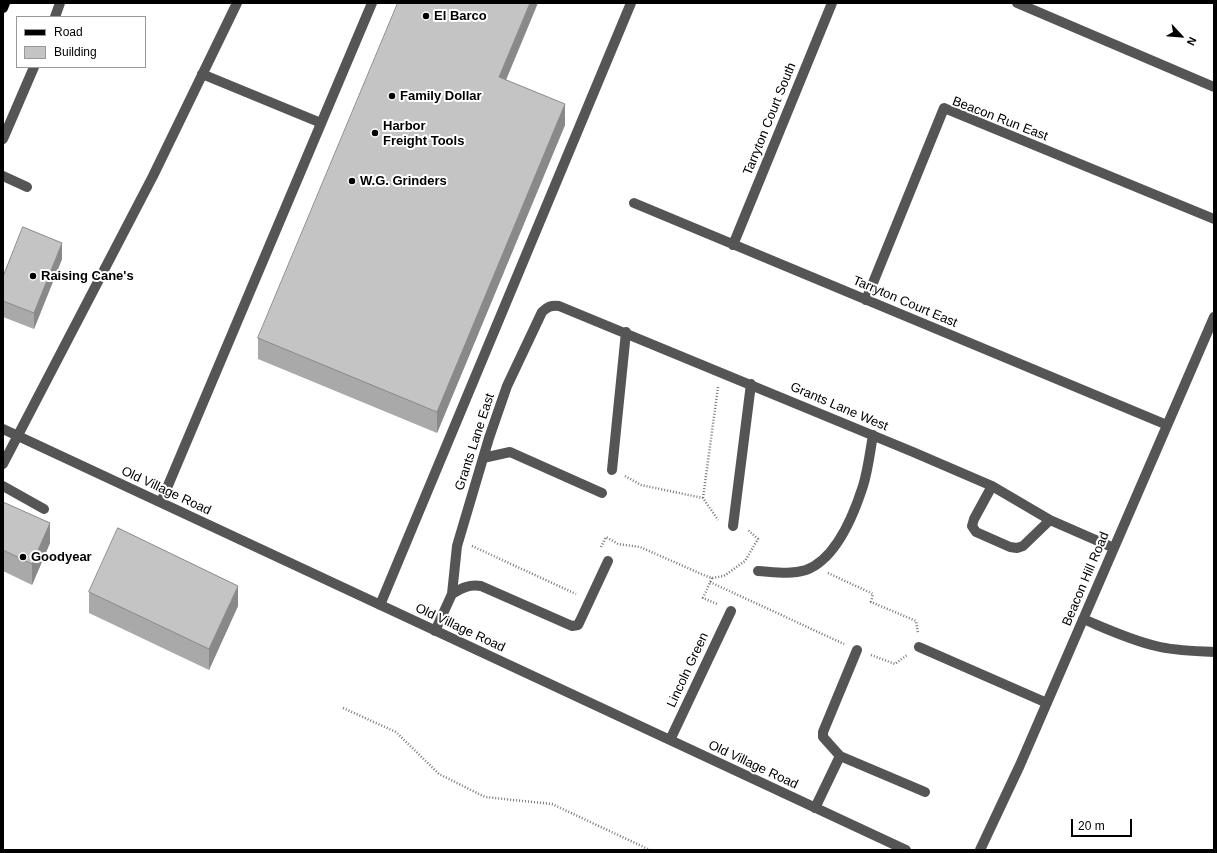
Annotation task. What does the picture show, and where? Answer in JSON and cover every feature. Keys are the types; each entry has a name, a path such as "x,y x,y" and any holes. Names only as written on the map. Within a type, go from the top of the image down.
{"main road":[{"path":"3,8 5,3"}],"street":[{"path":"54,16 60,3"},
{"path":"3,464 153,176 237,3"},
{"path":"161,502 372,3"},
{"path":"380,605 631,3"},
{"name":"Tarryton Court South","path":"733,245 832,3"},
{"path":"1017,3 1214,87"},
{"path":"3,139 34,68"},
{"path":"202,74 321,123"},
{"name":"Beacon Run East","path":"866,300 944,108 1214,218"},
{"path":"3,176 27,187"},
{"name":"Tarryton Court East","path":"634,203 1167,425"},
{"name":"Grants Lane West","path":"547,307 559,306 626,332 873,435 992,486 1050,520 1114,548"},
{"name":"Grants Lane East","path":"435,631 452,594 454,563 458,540 483,458 508,386 542,312 547,307"},
{"name":"Beacon Hill Road","path":"980,850 1020,766 1214,317"},
{"path":"612,470 626,332"},
{"path":"733,526 751,384"},
{"name":"Old Village Road","path":"3,429 906,850"},
{"path":"758,571 795,573 818,564 828,555 847,525 857,503 865,479 873,435"},
{"path":"483,458 510,452 602,493"},
{"path":"3,486 44,509"},
{"path":"992,486 974,519 972,526 976,532 1010,547 1016,548 1023,546 1050,520"},
{"path":"452,594 464,587 473,585 481,586 572,626 578,625 608,561"},
{"name":"Lincoln Green","path":"670,740 731,611"},
{"path":"1083,619 1128,638 1156,647 1186,651 1214,652"},
{"path":"919,647 1047,703"},
{"path":"857,650 823,732 823,737 840,756 925,792"},
{"path":"815,808 840,756"}],"path":[{"path":"600,550 606,537 618,544 640,547 712,578 724,576 745,561 758,539 744,527 721,524 703,498 720,372"},
{"path":"612,470 641,485 703,498"},
{"path":"458,540 578,595"},
{"path":"710,582 857,650 895,664 919,647 916,621 870,602 873,594 813,566"},
{"path":"712,578 703,598 731,611"},
{"path":"343,708 396,732 440,774 486,797 552,804 650,850"}],"building":[{"path":"398,3 530,3 499,77 565,104 437,412 258,338"},
{"name":"Raising Cane's","path":"23,227 62,243 34,313 3,301 3,277"},
{"path":"3,502 50,523 32,564 3,550"},
{"path":"118,528 238,586 209,649 89,592"}],"place":[{"name":"El Barco","path":"426,16"},
{"name":"Family Dollar","path":"392,96"},
{"name":"Harbor Freight Tools","path":"375,133"},
{"name":"W.G. Grinders","path":"352,181"},
{"name":"Raising Cane's","path":"33,276"},
{"name":"Goodyear","path":"23,557"}]}
